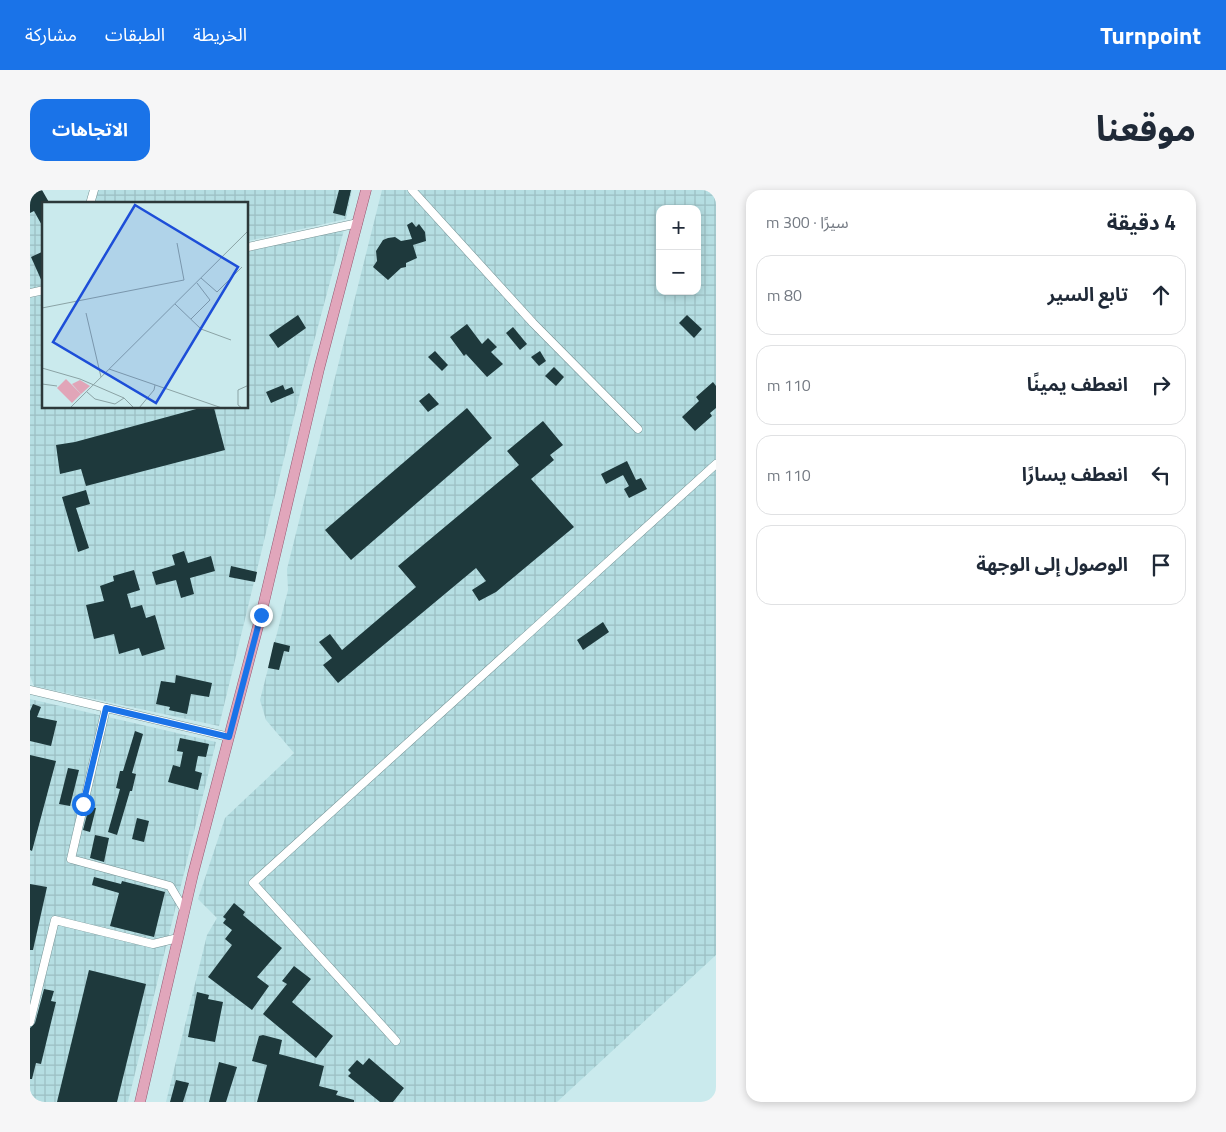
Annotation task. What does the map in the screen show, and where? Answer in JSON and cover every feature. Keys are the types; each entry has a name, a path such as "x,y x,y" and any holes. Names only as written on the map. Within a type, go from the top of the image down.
{"main road":[{"path":"140,1102 178,938 261,615 318,369 366,190"}],"street":[{"path":"412,190 533,322 638,429"},
{"path":"249,247 358,223"},
{"path":"396,1040 254,883 716,464"},
{"path":"30,690 229,737"},
{"path":"106,708 71,859 170,886 185,911"},
{"path":"30,1022 55,920 153,944 178,938"}],"shaded area":[{"path":"30,190 42,202 42,286 30,289"},
{"path":"94,190 352,190 346,219 249,241 249,202 91,202"},
{"path":"382,190 716,190 716,955 557,1102 166,1102 207,935 217,918 198,899 225,818 294,753 266,720 260,700 288,590 287,569"},
{"path":"344,230 299,397 219,726 34,686 30,676 30,298 42,295 42,409 249,409 249,251"},
{"path":"30,699 216,742 128,1102 30,1102"}],"building":[{"path":"30,190 42,190 49,202 42,202 42,225 34,211 30,213"},
{"path":"339,190 351,190 345,216 333,213"},
{"path":"412,222 416,227 419,224 425,232 426,241 413,245 417,258 406,263 406,267 401,268 388,280 373,267 377,261 376,251 383,240 388,238 395,237 401,241 412,239 407,225"},
{"path":"42,252 42,282 31,257"},
{"path":"298,315 306,328 278,348 269,335"},
{"path":"687,315 702,329 694,338 679,323"},
{"path":"467,324 482,344 488,338 497,347 491,352 503,364 487,377 466,354 464,356 450,337"},
{"path":"513,327 527,344 520,350 506,333"},
{"path":"435,351 448,365 442,371 428,357"},
{"path":"540,351 546,361 539,366 531,357"},
{"path":"554,367 564,377 556,386 545,376"},
{"path":"713,382 716,386 716,408 710,413 712,416 695,431 682,417 699,401 696,397"},
{"path":"283,385 285,390 292,387 294,393 271,403 266,392"},
{"path":"429,393 439,404 428,412 419,401"},
{"path":"467,408 492,438 351,560 325,530"},
{"path":"196,409 214,409 225,450 86,486 81,469 60,474 56,445 75,442"},
{"path":"543,421 563,445 550,455 554,460 531,479 574,527 496,592 479,601 472,590 486,581 476,568 338,683 323,665 332,658 319,642 330,634 342,650 416,587 398,566 519,465 507,451"},
{"path":"627,461 636,480 641,478 647,489 629,498 624,489 629,486 623,475 606,484 601,474"},
{"path":"86,490 90,504 76,508 89,548 78,552 62,497"},
{"path":"184,551 188,563 211,556 215,571 190,578 194,594 181,598 176,580 156,585 152,572 175,565 172,555"},
{"path":"231,566 257,572 255,582 229,577"},
{"path":"134,570 140,590 127,594 131,608 142,605 146,618 155,615 165,649 142,656 139,648 119,654 114,634 94,639 86,605 104,601 100,586 114,581 113,576"},
{"path":"603,622 609,632 583,650 577,640"},
{"path":"274,642 290,646 289,652 284,651 279,670 268,668"},
{"path":"176,675 212,683 209,697 191,694 187,714 169,710 170,707 156,704 161,681 175,683"},
{"path":"33,704 41,707 37,717 57,721 51,746 30,741 30,711"},
{"path":"135,731 143,734 132,773 136,774 132,791 130,791 117,835 108,832 120,789 116,788 120,771 123,771"},
{"path":"180,738 209,744 206,757 198,756 195,771 202,773 198,790 168,782 173,765 180,767 183,752 177,751"},
{"path":"30,755 56,761 32,851 30,850"},
{"path":"68,768 79,770 70,806 59,804"},
{"path":"89,807 96,808 90,832 83,830"},
{"path":"137,818 149,821 144,842 132,839"},
{"path":"95,835 109,838 104,862 90,858"},
{"path":"94,877 121,884 122,881 165,892 154,937 110,926 119,893 92,885"},
{"path":"30,884 47,887 33,950 30,950"},
{"path":"234,903 245,912 243,915 282,948 257,977 269,986 252,1010 208,977 232,945 225,939 232,930 223,923 226,919 223,917"},
{"path":"294,966 311,979 292,1002 333,1036 316,1058 263,1014 287,984 282,981"},
{"path":"89,970 146,984 117,1102 57,1102"},
{"path":"44,989 54,991 51,1001 56,1002 41,1064 36,1063 32,1079 30,1079 30,1028 35,1023"},
{"path":"197,992 209,995 208,999 223,1002 215,1042 188,1037"},
{"path":"263,1035 282,1040 279,1054 324,1066 319,1086 338,1091 336,1095 354,1100 354,1102 257,1102 267,1065 252,1061 259,1036"},
{"path":"369,1058 404,1088 393,1102 380,1102 348,1076 351,1073 348,1070 357,1060 363,1065"},
{"path":"219,1062 237,1067 226,1102 209,1102"},
{"path":"176,1080 189,1083 183,1102 170,1102"}],"route":[{"path":"83,804 106,708 229,737 261,615"}]}
